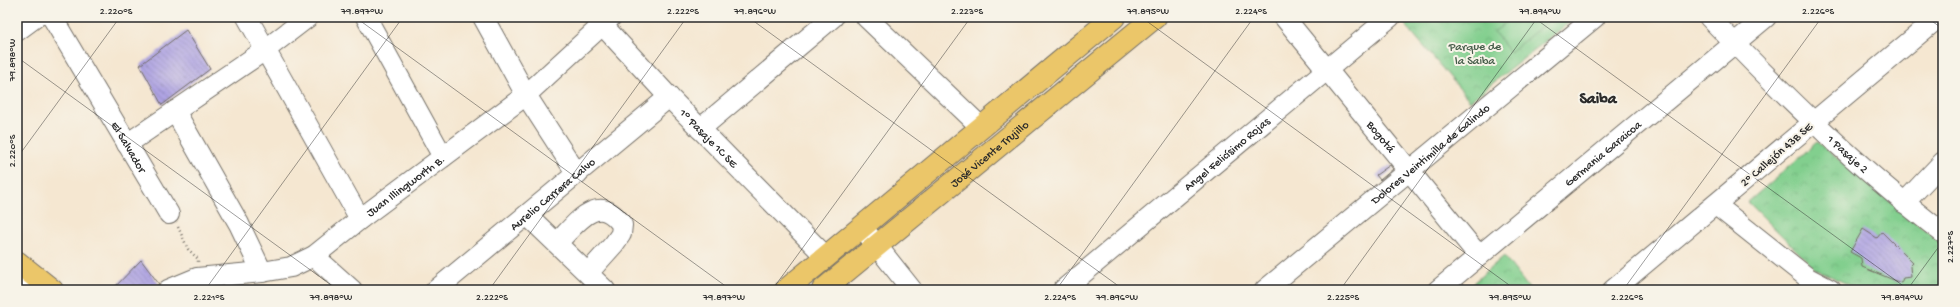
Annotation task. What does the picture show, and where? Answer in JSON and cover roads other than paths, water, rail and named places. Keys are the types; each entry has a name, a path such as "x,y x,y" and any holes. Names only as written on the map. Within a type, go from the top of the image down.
{"main road":[{"name":"José Vicente Trujillo","path":"786,290 1114,17"},
{"name":"José Vicente Trujillo","path":"823,290 1155,17"},
{"path":"17,262 52,290"}],"street":[{"path":"17,30 36,17"},
{"name":"El Salvador","path":"52,17 169,214"},
{"path":"246,17 360,219"},
{"path":"127,144 265,50 308,17"},
{"path":"366,17 443,157"},
{"path":"483,17 526,95 578,174"},
{"path":"700,129 833,17"},
{"path":"866,17 981,128"},
{"name":"Bogotá","path":"1284,17 1479,256"},
{"name":"Angel Felicísimo Rojas","path":"1063,290 1390,17"},
{"name":"Dolores Veintimilla de Galindo","path":"1265,290 1595,17"},
{"name":"1 Pasaje 2","path":"1709,17 1734,44 1814,121 1904,203 1943,233"},
{"name":"Germania Garaicoa","path":"1438,290 1766,17"},
{"name":"2º Callejón 43B SE","path":"1613,290 1939,17"},
{"name":"Juan Illingworth B.","path":"168,290 197,278 262,272 291,267 314,256 360,219 526,95 603,20"},
{"name":"1° Pasaje 1C SE","path":"603,20 669,97 826,257"},
{"name":"Aurelio Carrera Calvo","path":"436,290 578,174 669,97"},
{"path":"175,111 239,224 262,272"},
{"path":"1904,203 1943,162"},
{"path":"1716,205 1802,284 1831,290"},
{"path":"557,244 586,214 594,209 602,208 611,212 618,218 622,225 621,234 588,274"},
{"path":"527,215 604,290"},
{"path":"862,227 878,245 912,290"},
{"path":"314,256 352,290"},
{"path":"17,287 20,290"}],"district":[{"name":"Saiba","path":"1598,97"}],"park label":[{"name":"Parque de la Saiba","path":"1475,53"}]}
